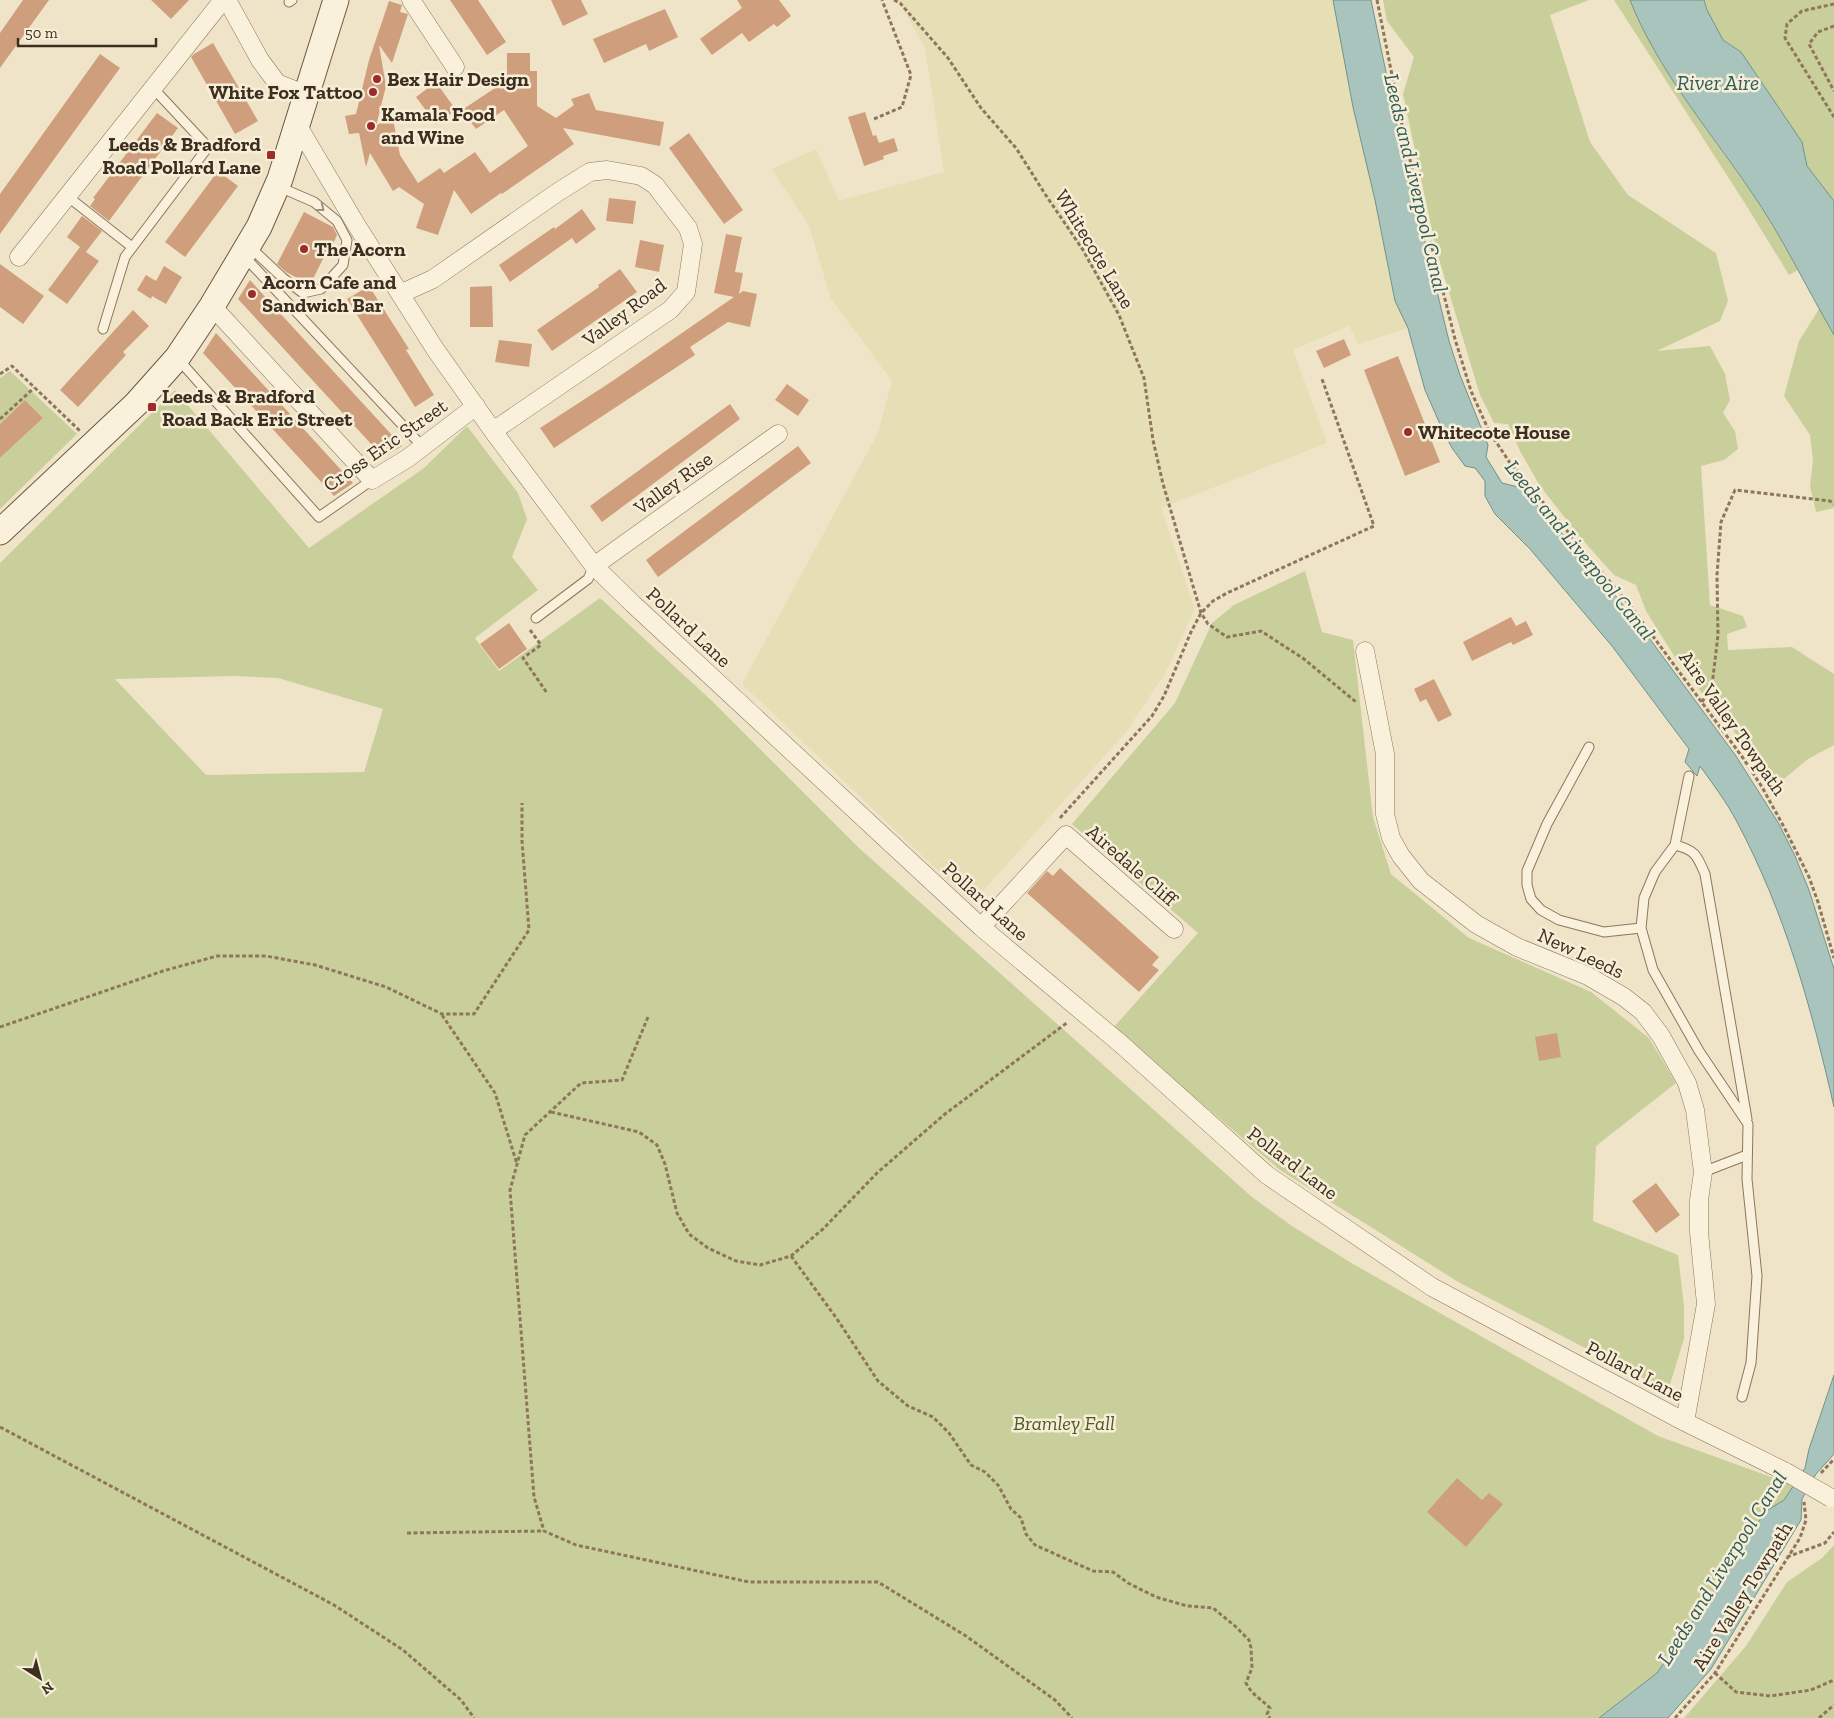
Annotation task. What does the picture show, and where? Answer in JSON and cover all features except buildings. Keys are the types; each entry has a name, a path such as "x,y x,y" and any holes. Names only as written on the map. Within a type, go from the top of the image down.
{"main road":[{"path":"0,532 136,404 177,358 212,306 259,227 277,186 298,126 336,0"}],"street":[{"path":"19,257 223,0"},
{"path":"227,0 260,60 277,83 307,95"},
{"path":"411,0 455,67"},
{"name":"Pollard Lane","path":"298,126 435,349 594,566 981,927 1121,1044 1267,1175 1432,1287 1684,1422 1786,1472 1832,1498"},
{"name":"Valley Road","path":"400,294 432,279 590,172 607,170 641,176 655,185 688,228 693,244 686,292 670,310 493,430"},
{"path":"212,306 372,480"},
{"name":"Cross Eric Street","path":"372,480 408,458 476,406"},
{"name":"Valley Rise","path":"594,566 778,434"},
{"name":"New Leeds","path":"1365,651 1385,754 1385,814 1391,838 1401,856 1421,881 1476,924 1516,947 1588,976 1624,997 1643,1012 1661,1036 1687,1083 1694,1110 1703,1172 1699,1200 1699,1232 1706,1304 1684,1422"},
{"name":"Airedale Cliff","path":"981,927 1066,835 1174,929"}],"lane":[{"path":"103,329 124,257 208,147 153,88"},
{"path":"245,249 303,293 322,289 343,265 347,240 337,221 314,202 277,186"},
{"path":"67,196 132,246"},
{"path":"245,249 422,446"},
{"name":"Cross Eric Street","path":"177,358 319,517 372,480"},
{"path":"536,618 588,579 594,566"},
{"path":"1589,748 1548,824 1527,871 1526,885 1531,899 1536,905 1559,920 1604,932 1642,928"},
{"path":"1690,776 1675,845 1655,872 1644,898 1642,928 1653,970 1699,1051 1748,1124"},
{"path":"1675,845 1690,849 1698,858 1704,874 1748,1124 1747,1179 1757,1276 1751,1363 1742,1396"},
{"path":"1703,1172 1747,1155"}],"path":[{"path":"874,119 902,107 911,75 882,0"},
{"name":"Whitecote Lane","path":"894,0 900,3 948,58 981,108 1016,148 1083,250 1119,315 1144,378 1153,440 1163,484 1201,613"},
{"name":"Aire Valley Towpath","path":"1377,0 1405,140 1455,339 1472,391 1489,431 1510,463 1632,608 1758,780 1784,826 1808,877 1818,902 1834,958"},
{"path":"1834,4 1802,12 1787,24 1785,38 1834,117"},
{"path":"1834,26 1818,32 1809,44 1834,91"},
{"path":"0,374 12,366 93,443"},
{"path":"1059,819 1152,716 1164,696 1190,632 1201,613 1213,601 1227,592 1374,526 1322,379"},
{"path":"0,418 34,388"},
{"path":"1702,702 1712,686 1718,635 1716,575 1721,522 1735,490 1830,501 1834,504"},
{"path":"1201,613 1208,624 1228,637 1261,631 1304,659 1378,720"},
{"path":"536,618 526,625 541,644 523,658 547,693"},
{"path":"0,1027 163,972 217,956 266,956 315,965 386,987 442,1014 474,1014 529,930 522,841 522,803"},
{"path":"550,1112 639,1132 657,1145 665,1164 677,1213 689,1234 708,1248 736,1261 760,1265 791,1256 823,1229 877,1174 945,1114 1082,1011"},
{"path":"442,1014 496,1092 517,1164"},
{"path":"544,1530 534,1497 510,1190 525,1135 581,1083 622,1080 648,1017"},
{"path":"791,1256 878,1380 908,1406 933,1417 949,1433 970,1465 985,1472 998,1484 1011,1509 1021,1518 1026,1534 1035,1545 1093,1571 1113,1572 1128,1583 1156,1597 1187,1606 1213,1608 1235,1626 1249,1640 1251,1648 1252,1668 1246,1683 1250,1692 1260,1698 1270,1708 1267,1714 1270,1718"},
{"path":"0,1427 334,1605 403,1650 462,1700 474,1718"},
{"path":"1819,1475 1834,1459"},
{"name":"Aire Valley Towpath","path":"1675,1718 1715,1673 1800,1538 1806,1520 1804,1500"},
{"path":"407,1533 544,1530 576,1546 749,1582 878,1582 973,1641 1055,1700 1072,1718"},
{"path":"1788,1557 1825,1543 1834,1532"},
{"path":"1715,1673 1736,1692 1770,1696 1811,1690 1834,1680"},
{"path":"1819,1718 1834,1705"}],"shaded area":[{"path":"898,0 1333,0 1353,107 1375,200 1395,301 1408,328 1358,344 1349,326 1293,350 1327,443 1161,508 1195,609 1166,672 1126,732 972,903 742,684 878,433 892,381 831,299 809,226 772,169 816,149 839,201 944,172 925,48"}],"green space":[{"path":"1383,0 1589,0 1550,15 1590,142 1628,195 1716,253 1728,301 1720,321 1657,351 1710,346 1725,374 1730,400 1723,413 1735,431 1738,449 1724,460 1701,466 1710,605 1743,616 1747,627 1727,634 1728,650 1792,647 1834,674 1834,745 1808,759 1772,789 1725,718 1702,693 1676,659 1646,611 1636,585 1614,575 1580,537 1540,486 1520,451 1508,424 1494,423 1480,395 1436,249 1403,94 1414,57 1387,21"},
{"path":"1614,0 1630,0 1641,25 1668,74 1756,199 1798,270 1789,275"},
{"path":"1704,0 1834,0 1834,201 1807,166 1802,142 1741,52 1723,40 1707,10"},
{"path":"1819,309 1834,335 1834,508 1816,512 1810,486 1813,461 1810,435 1784,396 1799,341"},
{"path":"10,371 77,434 0,509 0,458 43,418 25,400 0,424 0,378"},
{"name":"Bramley Fall","path":"175,390 309,548 424,468 467,426 518,493 527,519 512,557 538,590 475,638 499,671 600,598 712,701 859,848 1252,1197 1292,1226 1353,1264 1658,1436 1793,1485 1784,1500 1766,1511 1657,1673 1599,1718 0,1718 0,563","holes":["234,676 278,678 383,709 364,772 206,775 115,679"]},
{"path":"1305,571 1322,632 1353,640 1373,817 1391,874 1469,938 1591,992 1649,1038 1676,1083 1596,1146 1593,1221 1678,1255 1684,1306 1684,1339 1668,1391 1460,1283 1280,1170 1113,1028 1198,933 1072,824 1175,703 1212,623 1234,605"},
{"path":"1834,1545 1834,1718 1684,1718 1746,1646 1787,1582 1822,1558"}],"water":[{"path":"1333,0 1371,0 1398,130 1449,341 1460,375 1488,445 1486,457 1502,483 1522,488 1597,573 1641,627 1736,756 1779,824 1795,856 1809,890 1834,969 1834,1107 1816,1032 1795,960 1769,889 1732,813 1700,766 1697,776 1685,762 1689,749 1612,646 1530,549 1495,514 1485,496 1485,481 1475,468 1465,466 1443,431 1425,390 1408,328 1395,301 1375,200 1353,107"},
{"name":"River Aire","path":"1630,0 1704,0 1707,10 1723,40 1741,52 1802,142 1807,166 1834,201 1834,335 1762,207 1669,75 1641,26"},
{"path":"1834,1375 1834,1454 1816,1474 1802,1499 1801,1520 1711,1669 1668,1718 1599,1718 1657,1673 1766,1511 1784,1500 1805,1468 1809,1449"}],"place":[{"name":"Bex Hair Design","path":"377,79"},
{"name":"White Fox Tattoo","path":"373,92"},
{"name":"Kamala Food and Wine","path":"371,126"},
{"name":"Leeds & Bradford Road Pollard Lane","path":"271,155"},
{"name":"The Acorn","path":"304,249"},
{"name":"Acorn Cafe and Sandwich Bar","path":"252,294"},
{"name":"Leeds & Bradford Road Back Eric Street","path":"152,407"},
{"name":"Whitecote House","path":"1408,432"}],"water label":[{"name":"Leeds and Liverpool Canal","path":"1416,183"},
{"name":"Leeds and Liverpool Canal","path":"1580,550"},
{"name":"Leeds and Liverpool Canal","path":"1722,1568"}]}
